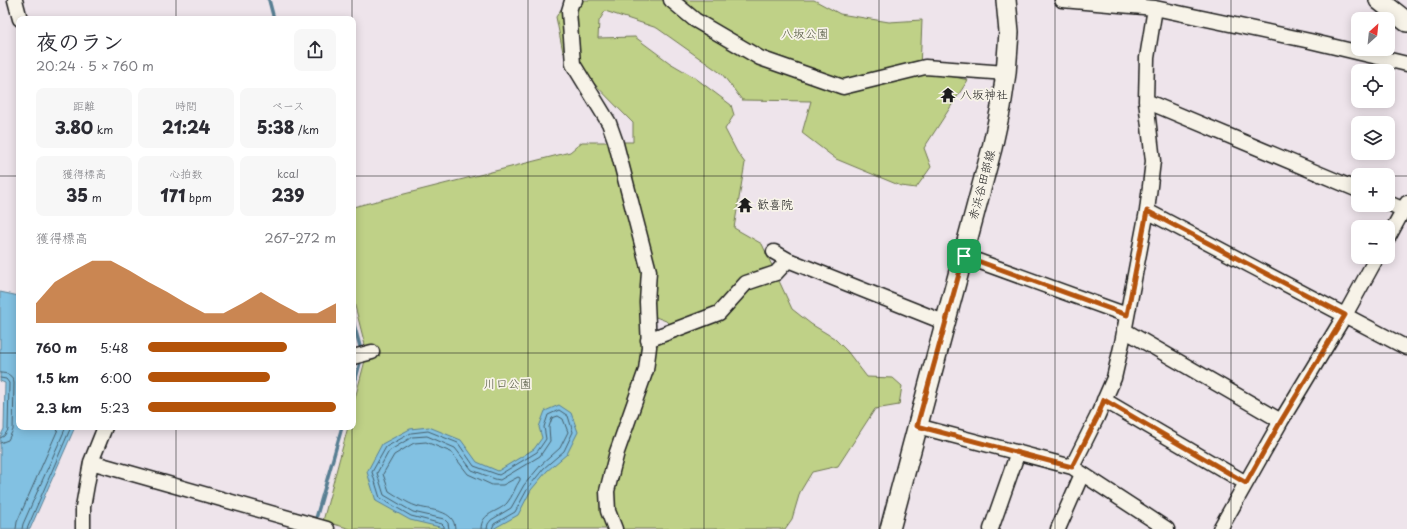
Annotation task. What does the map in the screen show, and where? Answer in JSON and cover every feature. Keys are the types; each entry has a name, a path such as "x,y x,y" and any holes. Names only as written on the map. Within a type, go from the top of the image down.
{"main road":[{"name":"赤浜谷田部線","path":"890,529 964,256 1001,107 1006,73 1009,32 1006,0"},
{"path":"1379,0 1407,22"}],"street":[{"path":"15,0 19,16"},
{"path":"575,0 572,1 569,11 573,64 609,123 615,140 649,271 646,370 617,452 607,490 608,511 614,529"},
{"path":"671,0 695,20 760,58 843,87 925,67 1006,73"},
{"path":"1062,0 1156,8 1310,41 1407,64"},
{"path":"1058,529 1077,470 1114,378 1147,211 1153,161 1146,101 1147,58 1156,8"},
{"path":"1146,101 1351,187"},
{"path":"1395,205 1406,208 1395,226"},
{"path":"1147,211 1407,348"},
{"path":"774,252 788,260 946,323"},
{"path":"964,256 1127,315"},
{"path":"648,340 719,313 746,283 776,273 788,260"},
{"path":"1220,529 1281,421 1345,315 1373,264"},
{"path":"1124,330 1281,421"},
{"path":"356,356 372,352"},
{"path":"1104,400 1246,483"},
{"path":"917,426 1018,452 1077,470 1166,529"},
{"path":"83,529 83,507 90,462 104,430"},
{"path":"992,529 1018,452"},
{"path":"90,462 325,528"}],"green space":[{"path":"567,0 814,0 840,14 889,22 922,20 919,69 968,80 924,148 931,167 916,188 901,186 836,159 802,133 811,101 742,100 722,74 657,28 605,11 599,21 598,38 635,37 670,63 694,77 731,105 734,115 725,129 737,152 745,163 734,228 762,244 792,309 811,324 834,338 847,351 867,377 893,378 902,386 899,405 875,409 838,466 812,472 800,492 792,519 785,529 351,529 323,521 347,430 356,430 356,395 367,353 356,310 356,206 570,152 582,142 608,142 615,140 615,142 633,142 633,123 563,52 556,17","holes":["648,314 666,321 677,331 649,347"]}],"water":[{"path":"0,292 16,295 16,430 74,430 30,529 0,529 0,437 4,429 5,383 0,381"},
{"path":"559,405 571,413 578,432 567,454 547,471 531,490 518,515 493,529 448,529 410,520 376,501 367,472 382,444 410,429 429,427 461,440 477,462 498,471 534,449 542,438 539,427 545,411"}],"waterway":[{"path":"269,0 273,16"},
{"path":"356,332 361,350"},
{"path":"356,378 361,359"},
{"path":"315,522 341,430"}],"place":[{"name":"八坂神社","path":"948,95"},
{"name":"歓喜院","path":"745,205"}],"route":[{"path":"1147,211 1345,315 1281,421 1246,483 1104,400 1097,418 1072,467 917,426 964,256 1127,315 1147,211"}],"park label":[{"name":"八坂公園","path":"805,34"},
{"name":"川口公園","path":"508,384"}]}
